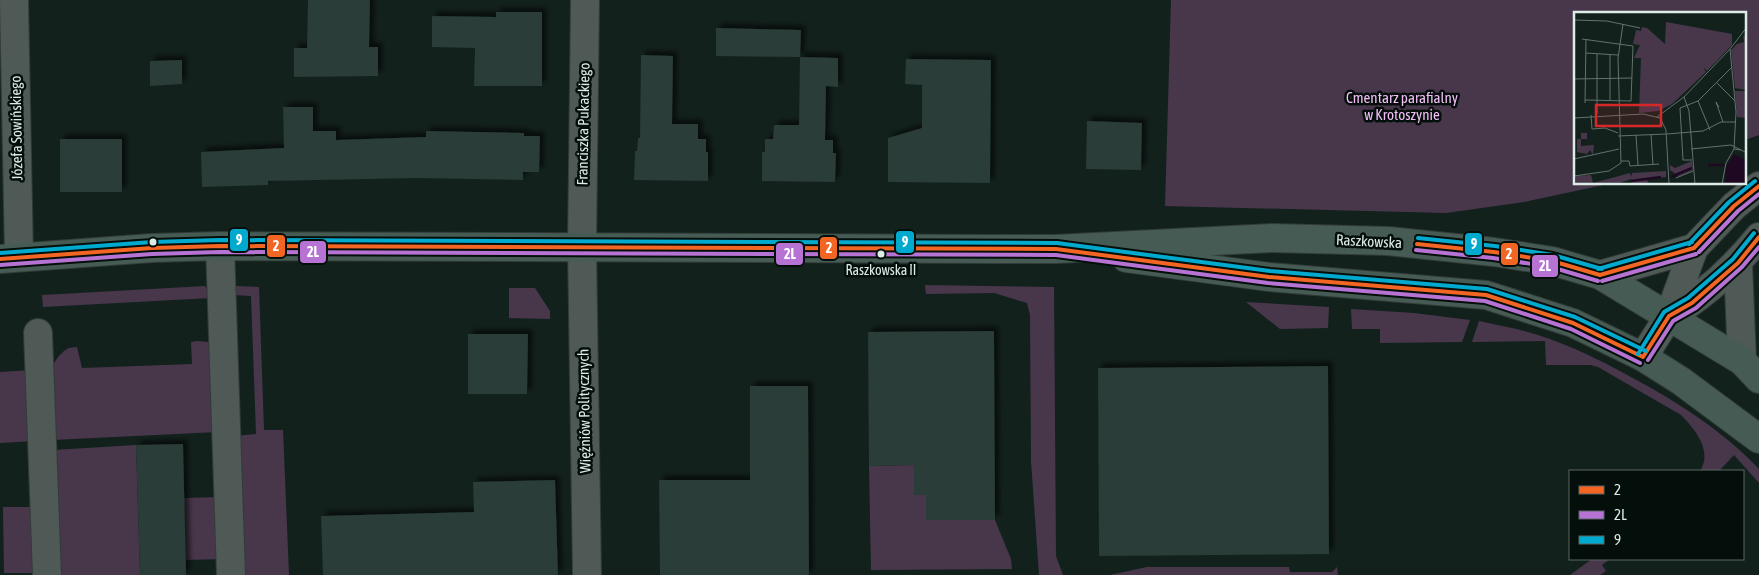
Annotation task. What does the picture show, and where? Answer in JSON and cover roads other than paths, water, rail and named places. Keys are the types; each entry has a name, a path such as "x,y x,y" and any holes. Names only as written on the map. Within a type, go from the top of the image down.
{"main road":[{"name":"Raszkowska","path":"10,258 142,248 220,246 1056,249 1272,238 1388,241 1494,252 1552,262 1600,275 1669,316 1750,370"},
{"name":"Raszkowska","path":"1056,249 1269,277 1486,295 1573,323 1642,356 1681,381 1759,439"}],"street":[{"name":"Józefa Sowińskiego","path":"10,258 14,0"},
{"name":"Franciszka Pukackiego","path":"582,247 585,0"},
{"path":"1642,356 1669,316 1694,248 1734,206 1759,186"},
{"path":"1669,316 1692,303 1738,262 1759,237"},
{"path":"220,246 231,575"},
{"name":"Więźniów Politycznych","path":"582,247 587,575"},
{"path":"1600,275 1694,248"},
{"path":"1738,262 1750,370"},
{"path":"38,334 47,575"}],"place":[{"name":"Raszkowska II","path":"881,254"}],"park label":[{"name":"Cmentarz parafialny w Krotoszynie","path":"1402,106"}]}
